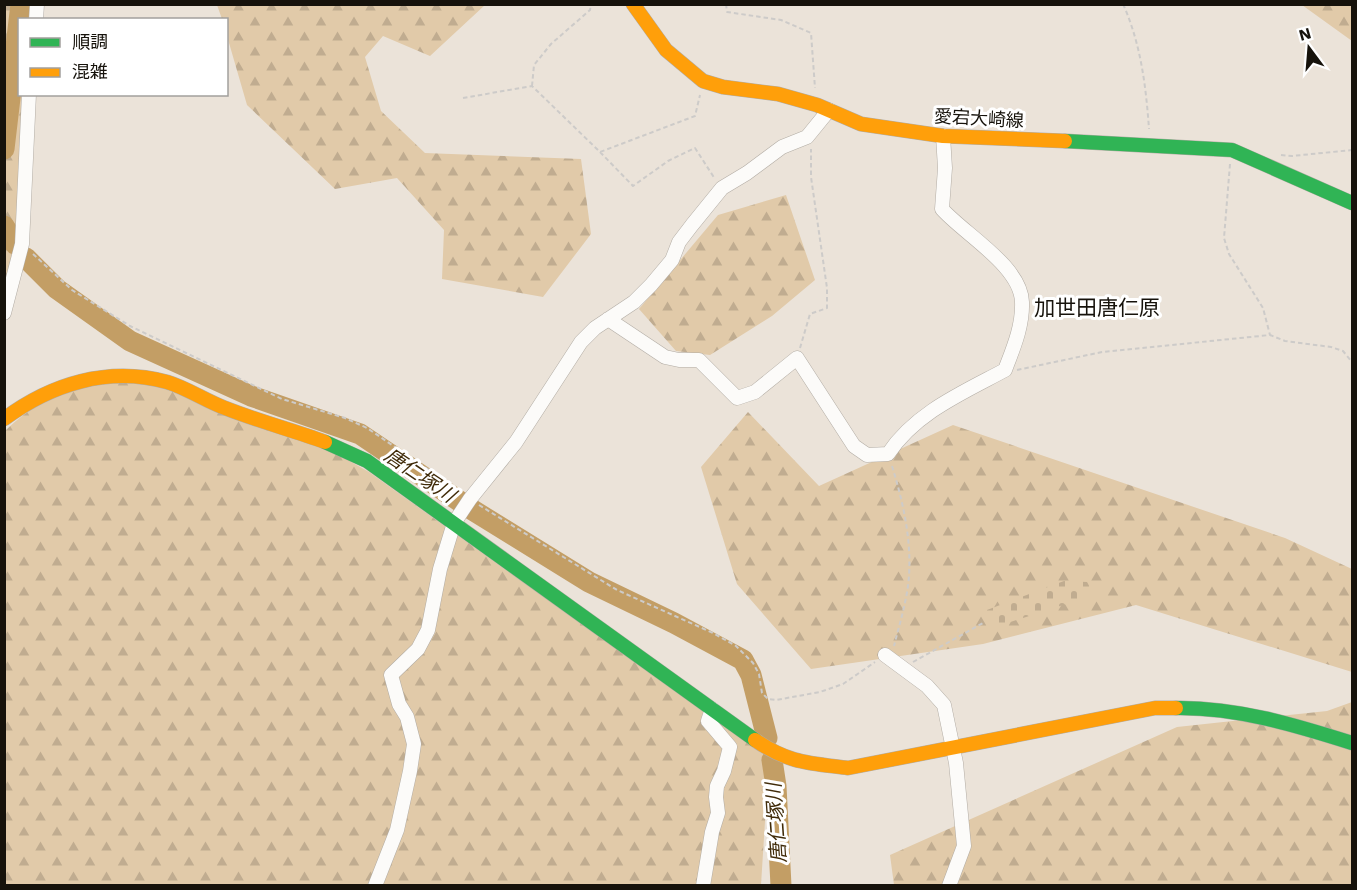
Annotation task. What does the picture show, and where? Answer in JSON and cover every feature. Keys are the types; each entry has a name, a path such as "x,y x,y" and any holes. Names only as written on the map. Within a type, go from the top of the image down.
{"street":[{"name":"愛宕大崎線","path":"633,4 666,50 703,81 723,87 778,94 823,108 861,124 943,136 1149,144 1232,150 1353,203"},
{"path":"4,313 22,244 29,96"},
{"path":"375,885 397,830 414,744 407,717 399,704 391,675 418,649 428,630 440,569 454,523 470,498 516,441 587,335 634,302 651,285 672,260 679,242 722,188 782,147 807,137 823,108"},
{"path":"608,319 665,357 699,360 737,398 755,392 797,358 854,446 867,455 888,454 900,436 927,413 1005,370 1018,335 1023,301 1016,280 942,209 945,168 943,136"},
{"path":"4,419 26,402 49,390 72,382 117,375 166,382 234,411 334,445 367,460 759,743 797,762 848,768 1155,708 1184,706 1219,709 1317,731 1353,743"},
{"path":"885,655 927,686 944,705 953,747 964,846 949,885"},
{"path":"703,885 712,832 718,813 717,786 724,771 730,747 708,721 712,709"}],"path":[{"path":"532,86 534,65 551,44 590,10 591,4"},
{"path":"726,4 727,12 781,20 811,33 823,108"},
{"path":"1123,4 1139,52 1144,80 1149,144"},
{"path":"600,152 696,116 703,81"},
{"path":"463,98 532,86"},
{"path":"532,86 633,186 668,161 695,148 722,188"},
{"path":"797,358 810,314 827,308 828,288 811,177 811,149 807,137"},
{"path":"1232,150 1223,225 1224,238 1229,254 1263,308 1270,335"},
{"path":"1272,154 1292,156 1353,150"},
{"path":"22,244 72,290 120,321 282,399 345,418 367,428 470,498 617,590 713,633 736,646 753,663 759,674 762,693 768,699 776,700 820,692 843,684 885,655 892,656 908,586 909,556 908,530 888,454"},
{"path":"1005,370 1019,370 1102,352 1270,335 1285,341 1331,347 1343,351 1353,362"},
{"path":"903,668 983,623"}],"green space":[{"path":"5,5 29,5 28,18 18,18 18,96 25,96 19,243 5,296"},
{"path":"217,5 485,5 430,56 383,36 365,57 381,111 425,153 581,159 591,234 543,297 442,279 444,230 397,178 335,189 247,105 228,39 228,18 222,18"},
{"path":"1302,5 1352,5 1352,41"},
{"path":"786,195 815,280 772,316 710,355 676,351 639,309 718,215"},
{"path":"126,382 157,386 339,455 369,472 769,758 761,885 5,886 5,431 34,407 67,390 96,383"},
{"path":"748,412 819,486 953,425 1285,538 1352,569 1352,672 1136,605 983,644 811,669 737,584 701,467"},
{"path":"1064,581 1087,582 1094,595 995,627 979,613"},
{"path":"1352,702 1352,885 894,885 890,855 1177,727 1327,711"}],"waterway":[{"name":"唐仁塚川","path":"19,18 21,4"},
{"name":"唐仁塚川","path":"4,149 18,30"},
{"name":"唐仁塚川","path":"4,226 15,244"},
{"name":"唐仁塚川","path":"26,258 57,289 130,341 251,396 360,434 471,509 589,582 674,623 743,660 751,675 767,738"},
{"name":"唐仁塚川","path":"772,760 776,786 781,886"}],"traffic: fast":[{"path":"1065,141 1232,150 1352,203"},
{"path":"325,442 367,461 755,740"},
{"path":"1176,708 1198,708 1243,714 1352,743"}],"traffic: slow":[{"path":"633,4 666,50 703,81 723,87 778,94 817,105 861,124 943,136 1065,141"},
{"path":"4,419 41,396 61,388 81,381 123,376 167,382 225,408 325,442"},
{"path":"755,740 789,758 848,768 1155,708 1176,708"}],"district":[{"name":"加世田唐仁原","path":"1097,307"}]}
